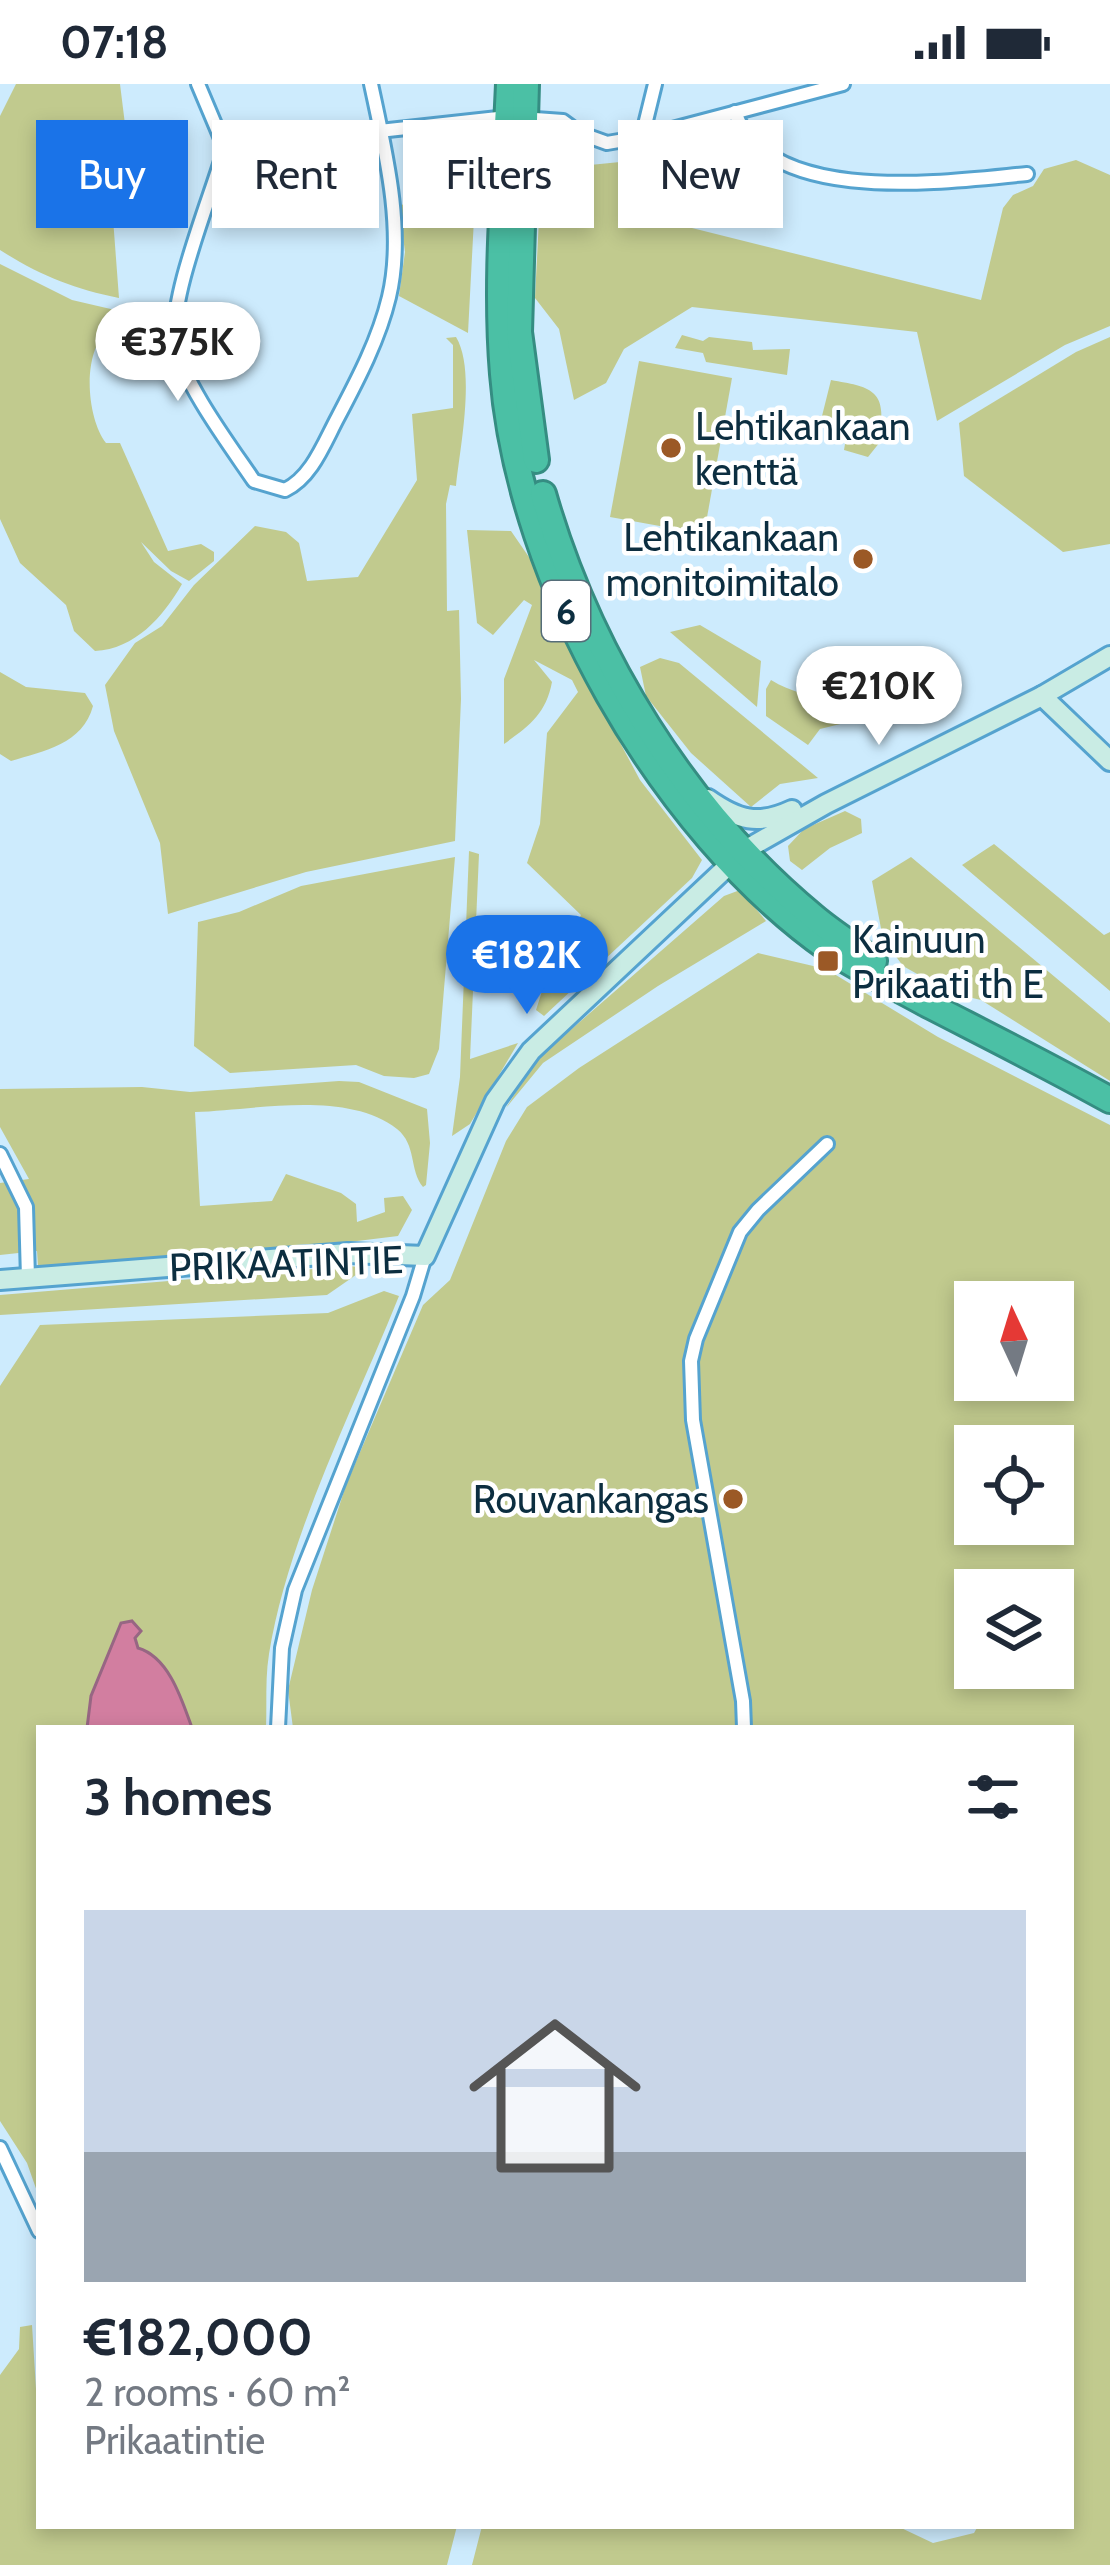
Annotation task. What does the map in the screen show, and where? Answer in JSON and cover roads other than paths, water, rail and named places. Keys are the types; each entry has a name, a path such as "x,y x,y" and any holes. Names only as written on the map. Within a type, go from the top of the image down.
{"highway":[{"name":"6","path":"505,120 508,84"},
{"name":"6","path":"508,120 526,84"},
{"name":"6","path":"501,228 503,380 539,542 569,616 625,722 672,794 828,949 885,984 1110,1100"},
{"name":"6","path":"512,228 531,439 556,540 586,611 642,714 738,856"}],"street":[{"path":"198,84 213,120"},
{"path":"212,191 174,316 176,347 184,368 254,481 284,490 298,484 319,453 365,366 389,298 395,242 371,84"},
{"path":"646,120 655,84"},
{"path":"705,120 843,84"},
{"path":"735,112 741,129 768,151 832,178 899,186 1027,174"},
{"path":"381,131 403,129"},
{"path":"694,789 748,821 826,804 1042,696 1110,656"},
{"path":"1042,696 1110,761"},
{"name":"PRIKAATINTIE","path":"0,1280 348,1253 425,1256 495,1101 531,1051 738,856 826,804"},
{"path":"744,1725 693,1420 691,1361 740,1232 826,1144"},
{"path":"0,1154 26,1207 28,1278"},
{"path":"278,1725 282,1648 296,1589 425,1256"},
{"path":"0,2148 36,2225"}],"place":[{"name":"Lehtikankaan kenttä","path":"671,448"},
{"name":"Lehtikankaan monitoimitalo","path":"863,559"},
{"name":"Kainuun Prikaati th E","path":"828,961"},
{"name":"Rouvankangas","path":"733,1499"}]}
